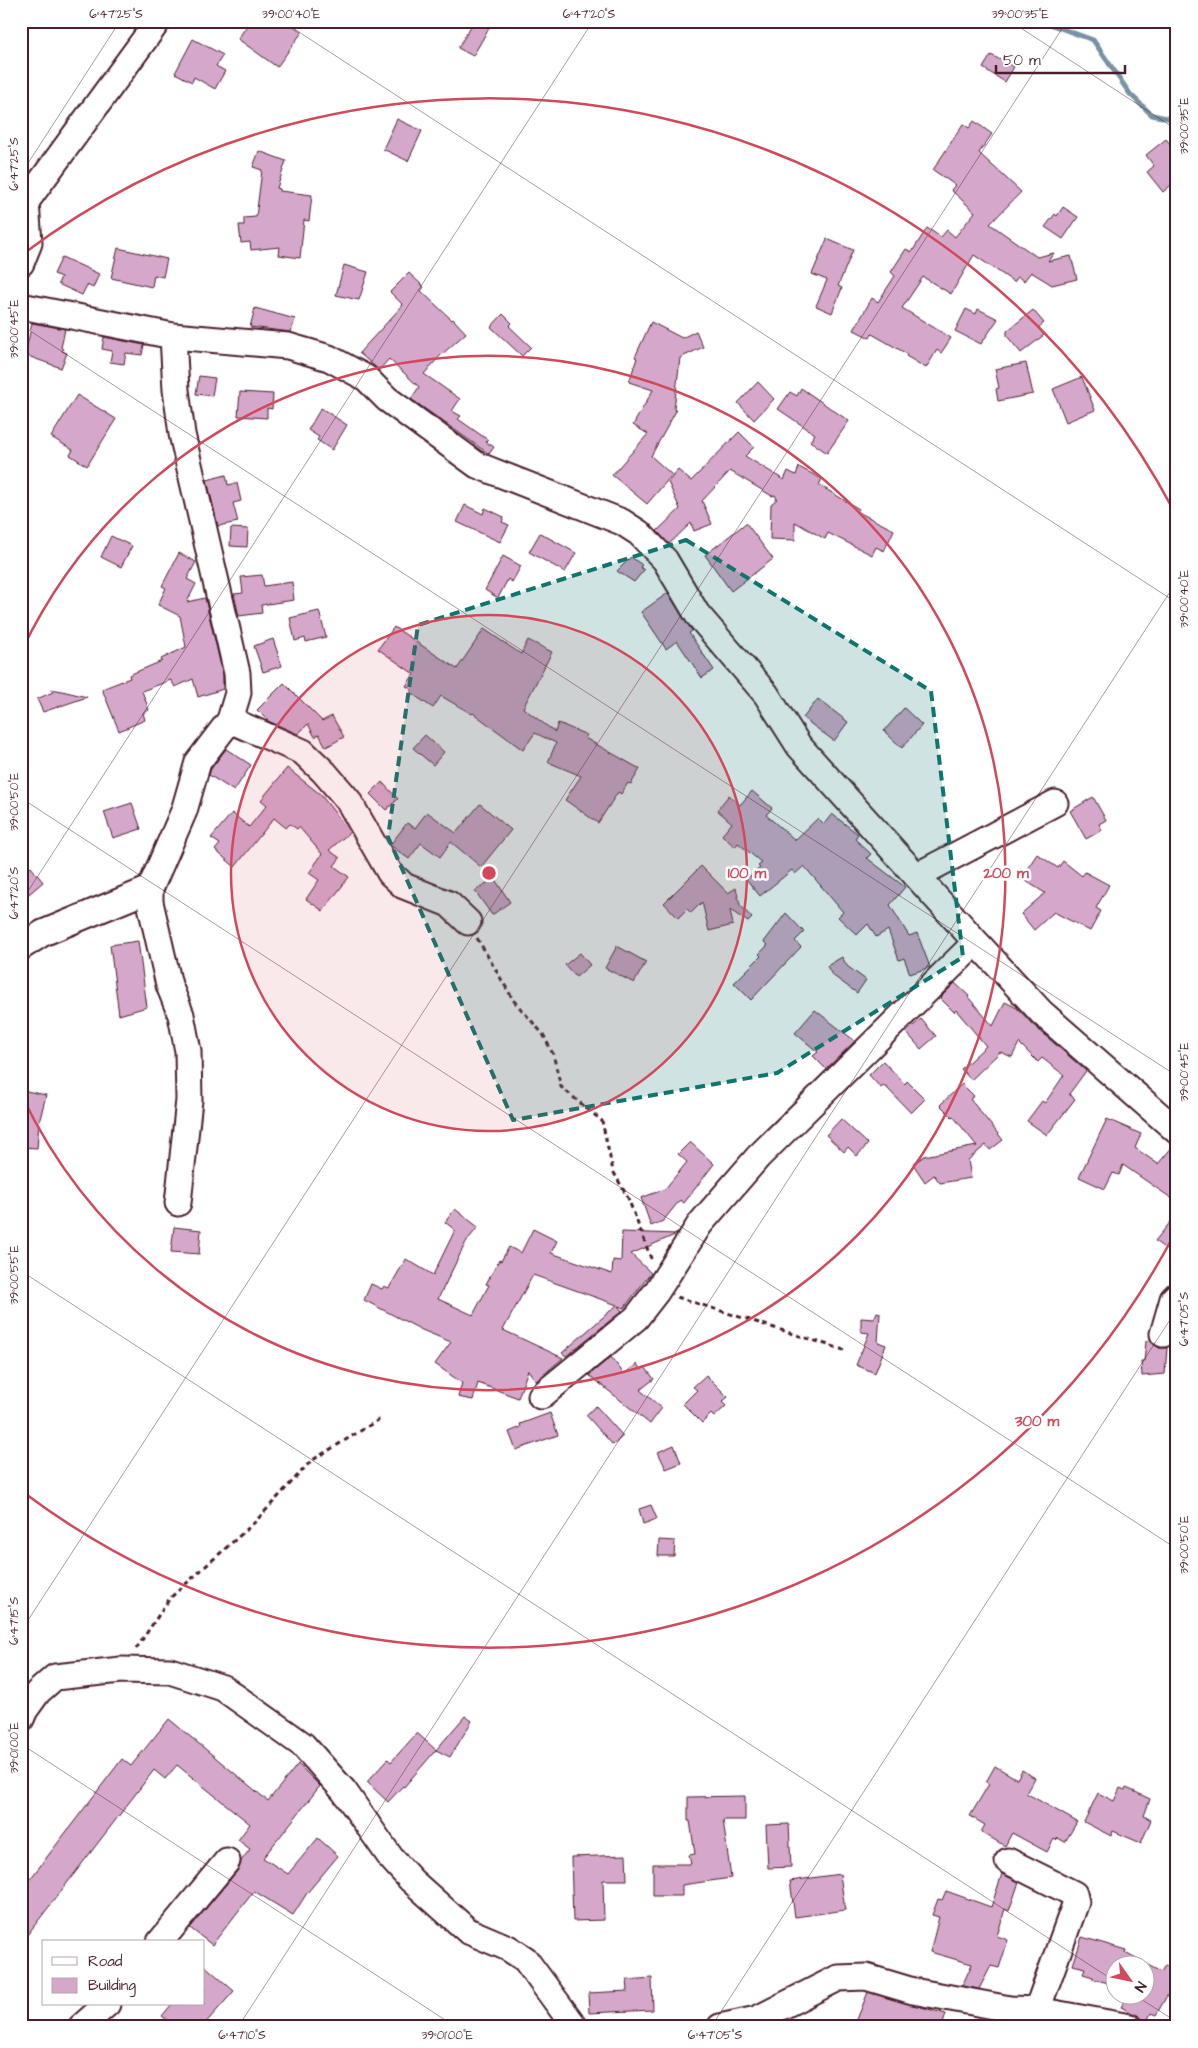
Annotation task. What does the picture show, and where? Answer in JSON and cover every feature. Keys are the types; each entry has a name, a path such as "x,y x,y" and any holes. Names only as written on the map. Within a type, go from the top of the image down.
{"street":[{"path":"21,263 29,243 26,202 158,21"},
{"path":"21,306 173,336 288,346 329,358 366,378 387,399 477,465 622,522 639,533 665,560 697,614 766,694 799,746 916,876 1042,1013 1172,1120"},
{"path":"173,336 176,390 182,434 237,673 238,693 230,720 198,762 184,811 150,889 150,902 169,985 181,1015 188,1051 189,1100 178,1204"},
{"path":"230,720 303,752 324,772 348,800 390,873 404,886 449,904 468,922"},
{"path":"916,876 1055,803"},
{"path":"21,947 43,933 150,889"},
{"path":"541,1396 636,1318 659,1288 700,1224 758,1157 976,942"},
{"path":"1163,1334 1173,1299 1177,1295"},
{"path":"21,1719 38,1692 55,1676 121,1670 170,1671 223,1688 303,1745 344,1791 391,1858 411,1880 468,1932 508,1948 525,1959 574,2027"},
{"path":"162,1940 228,1861"},
{"path":"1008,1861 1074,1894 1076,1902 1036,2010"},
{"path":"720,2027 757,2019 838,1978 866,1977 913,1991 1010,2010 1036,2010 1130,2027"},
{"path":"81,2027 105,2006"}],"path":[{"path":"468,922 514,1001 543,1034 553,1054 560,1087 602,1121 613,1171 628,1198 659,1288 844,1350"},
{"path":"121,1670 170,1598 255,1522 311,1460 380,1419"}],"highlighted area":[{"path":"686,540 931,691 963,957 777,1073 513,1120 388,837 418,625"}],"building":[{"path":"250,21 287,21 302,32 277,67 238,39"},
{"path":"474,21 493,21 473,56 458,48"},
{"path":"193,39 223,55 216,66 225,71 215,89 194,77 192,82 175,73"},
{"path":"991,55 1014,67 1005,82 983,68"},
{"path":"397,119 422,131 408,161 383,149"},
{"path":"974,121 992,134 979,153 1021,192 990,224 1037,257 1054,253 1048,261 1071,256 1077,279 1052,285 1031,272 1024,281 1018,277 1014,282 974,255 951,294 923,277 902,308 951,338 941,353 937,350 926,368 906,356 907,354 872,334 870,338 854,330 872,298 878,302 895,276 891,272 906,249 912,252 927,228 941,237 947,230 955,237 975,212 951,190 955,185 933,170 963,124 969,128"},
{"path":"1166,139 1177,152 1177,180 1163,192 1147,172 1154,166 1146,155"},
{"path":"259,151 286,161 277,188 280,191 312,195 309,221 304,220 300,258 279,255 280,247 251,250 250,242 241,243 239,225 244,225 244,218 256,217 262,170 253,167"},
{"path":"1063,207 1078,217 1063,239 1045,227 1055,214 1057,216"},
{"path":"827,239 853,250 838,286 842,288 832,313 816,306 827,280 812,274"},
{"path":"118,248 167,259 163,277 154,275 152,287 111,278"},
{"path":"62,257 99,274 93,288 87,285 82,295 58,284 61,277 54,274"},
{"path":"344,265 368,272 359,300 336,295"},
{"path":"409,273 424,287 421,291 466,333 440,356 424,374 460,399 452,411 461,416 458,419 488,440 486,442 494,447 489,454 411,399 419,387 389,359 379,370 359,353 403,305 390,292"},
{"path":"255,308 295,319 291,332 250,327"},
{"path":"966,309 976,314 978,309 998,319 981,344 955,331"},
{"path":"1033,310 1044,323 1038,328 1044,335 1021,353 1007,336 1007,331"},
{"path":"503,314 512,323 509,326 531,347 522,356 491,327"},
{"path":"651,322 682,338 696,331 703,347 680,358 674,409 676,411 651,456 672,475 647,504 612,475 648,434 633,425 653,390 629,382 637,358 635,357"},
{"path":"32,323 65,329 61,348 63,349 62,351 67,353 61,368 25,355"},
{"path":"104,337 144,345 142,355 126,353 124,364 110,362 112,351 102,349"},
{"path":"1026,363 1033,394 998,401 996,389 999,388 995,369"},
{"path":"199,376 215,378 212,396 196,394"},
{"path":"1082,377 1095,410 1066,422 1053,389"},
{"path":"758,382 774,399 754,420 738,403"},
{"path":"801,388 849,421 827,453 810,441 815,434 778,409 790,392 797,396"},
{"path":"240,392 273,394 272,409 267,408 267,418 238,416"},
{"path":"77,395 116,419 87,466 70,455 73,450 51,437"},
{"path":"321,408 347,425 332,450 317,440 319,437 308,430"},
{"path":"739,432 754,447 745,456 784,480 788,471 796,475 799,467 822,479 819,485 859,509 858,512 894,530 884,551 876,547 872,555 828,533 825,539 795,522 795,540 770,539 771,504 777,499 775,495 772,496 730,471 702,501 712,524 694,531 691,523 669,544 657,531 680,509 668,482 678,470 691,481"},
{"path":"226,475 228,485 237,483 241,501 233,503 238,522 218,526 207,480"},
{"path":"465,505 483,514 485,508 504,517 502,522 509,525 500,542 457,522"},
{"path":"746,523 773,559 731,591 705,555"},
{"path":"231,528 248,529 247,547 230,546"},
{"path":"540,533 576,553 565,572 529,552"},
{"path":"111,536 132,546 121,567 101,557"},
{"path":"179,553 196,562 187,579 196,584 187,602 205,598 223,675 223,689 198,697 193,679 175,687 171,680 142,691 149,710 143,713 145,720 119,731 102,689 130,678 129,675 162,661 161,659 186,647 180,616 158,605 166,588 162,586"},
{"path":"503,556 521,566 512,582 508,579 498,598 485,590"},
{"path":"631,557 642,565 640,567 644,570 634,582 617,571"},
{"path":"262,575 264,586 292,582 294,600 261,605 262,613 239,616 234,594 243,593 241,577"},
{"path":"668,593 692,631 689,633 714,670 702,678 677,641 666,649 641,612"},
{"path":"319,611 326,637 306,642 305,638 295,641 290,618"},
{"path":"394,627 457,669 484,629 521,654 528,640 552,652 523,708 555,732 558,723 587,735 585,738 640,769 631,784 628,783 621,794 618,792 598,823 565,800 581,776 548,762 556,743 535,733 523,750 473,713 441,696 433,708 411,693 411,689 406,686 414,674 378,649"},
{"path":"273,639 282,666 263,672 254,646"},
{"path":"284,683 322,721 332,716 344,737 326,747 319,734 315,737 308,724 298,734 268,721 257,710"},
{"path":"51,689 87,697 43,712 37,699 53,692"},
{"path":"818,699 848,722 834,741 803,718"},
{"path":"904,708 922,725 902,748 884,731"},
{"path":"425,735 444,752 433,765 413,748"},
{"path":"226,749 251,765 234,791 209,775 211,769"},
{"path":"287,768 320,794 350,832 329,850 340,858 334,866 349,877 323,911 306,899 319,880 309,873 322,854 299,827 297,829 290,824 286,828 274,818 235,867 215,850 220,844 211,838 232,813 249,827 267,805 261,800"},
{"path":"382,782 398,799 386,810 370,794"},
{"path":"752,791 772,808 766,815 795,840 818,818 824,824 832,814 858,834 855,839 871,854 867,858 905,887 890,905 909,936 917,933 930,967 910,974 904,958 899,960 888,930 876,937 868,924 857,935 838,917 843,912 804,866 795,874 792,870 760,896 746,879 760,868 758,866 762,863 738,843 735,847 722,835 732,823 717,810 729,795 740,805"},
{"path":"1093,797 1106,820 1099,824 1102,830 1086,839 1070,811"},
{"path":"132,803 141,829 113,838 104,812"},
{"path":"480,804 511,830 481,867 451,842 440,857 421,843 409,859 390,845 407,823 415,828 427,812 456,833"},
{"path":"1037,854 1058,868 1063,861 1082,876 1085,872 1109,885 1096,908 1101,911 1090,931 1054,912 1034,930 1021,914 1045,893 1021,878"},
{"path":"701,866 728,893 736,888 740,905 752,918 748,922 730,910 733,925 709,931 702,902 691,913 687,909 678,918 664,903"},
{"path":"31,867 43,882 29,894 21,885 21,875"},
{"path":"494,878 510,902 492,915 475,891"},
{"path":"786,913 804,932 795,941 801,947 751,1000 734,983 761,956 759,954 768,945 764,942"},
{"path":"138,941 147,1007 119,1015 110,945"},
{"path":"617,946 646,962 634,983 605,968"},
{"path":"580,953 590,965 576,977 565,965"},
{"path":"842,957 847,966 866,980 857,993 832,975 827,966"},
{"path":"955,983 969,996 993,1026 1005,1002 1017,1008 1032,1024 1086,1071 1069,1094 1075,1099 1047,1135 1027,1121 1042,1101 1045,1103 1064,1075 1042,1058 1038,1062 1019,1043 1012,1057 1000,1052 971,1080 961,1069 986,1046 956,1010 954,1012 940,998"},
{"path":"815,1010 855,1041 826,1069 813,1056 818,1052 795,1033"},
{"path":"921,1019 936,1036 921,1049 906,1032"},
{"path":"883,1061 905,1084 907,1081 925,1099 911,1113 887,1088 883,1086 881,1088 869,1075"},
{"path":"962,1084 974,1096 970,1099 1003,1140 990,1150 986,1145 968,1160 971,1178 940,1183 934,1175 925,1182 913,1164 924,1156 977,1146 953,1116 940,1105"},
{"path":"21,1090 46,1095 39,1123 37,1148 21,1147"},
{"path":"841,1119 868,1144 857,1156 848,1147 844,1152 826,1135"},
{"path":"1107,1119 1141,1134 1135,1148 1158,1164 1174,1145 1177,1145 1177,1202 1123,1165 1119,1175 1113,1173 1105,1189 1079,1177"},
{"path":"690,1142 714,1164 684,1203 680,1200 663,1221 651,1226 641,1198 665,1189 687,1162 678,1154"},
{"path":"455,1209 478,1227 466,1242 438,1299 473,1315 489,1285 486,1284 499,1260 501,1261 509,1247 521,1253 533,1229 557,1241 551,1253 612,1274 613,1260 621,1261 622,1232 677,1234 631,1254 651,1273 624,1308 618,1306 622,1311 566,1356 562,1353 617,1305 533,1275 503,1330 563,1358 536,1381 528,1370 518,1398 478,1383 473,1400 458,1397 462,1383 435,1364 451,1342 422,1330 364,1300 371,1284 382,1289 384,1286 389,1288 406,1259 433,1275 455,1230 445,1222"},
{"path":"1177,1214 1177,1258 1155,1241"},
{"path":"174,1227 201,1230 199,1254 171,1252"},
{"path":"877,1312 880,1313 878,1342 886,1345 875,1373 856,1365 869,1333 861,1332 861,1318 874,1319"},
{"path":"1146,1341 1151,1341 1159,1348 1167,1348 1165,1374 1142,1376 1141,1361 1144,1361"},
{"path":"611,1357 624,1374 637,1364 641,1370 645,1367 654,1379 640,1390 662,1408 650,1424 589,1375"},
{"path":"706,1375 728,1397 722,1402 726,1406 714,1417 711,1414 702,1423 683,1404 697,1390 693,1387"},
{"path":"596,1406 623,1436 613,1445 586,1415"},
{"path":"550,1413 558,1435 516,1450 509,1432 521,1427 520,1424"},
{"path":"674,1445 681,1463 666,1469 658,1452"},
{"path":"651,1505 657,1519 643,1524 639,1509"},
{"path":"659,1540 675,1541 674,1556 658,1556"},
{"path":"465,1716 472,1721 450,1757 436,1750"},
{"path":"169,1719 268,1801 298,1764 320,1786 263,1858 288,1874 318,1838 338,1856 307,1893 293,1915 254,1891 212,1945 190,1928 238,1870 241,1861 250,1849 238,1840 250,1824 177,1765 165,1779 154,1770 21,1943 21,1891 122,1759 131,1766"},
{"path":"417,1733 436,1750 404,1787 388,1802 367,1782 388,1759 391,1762"},
{"path":"995,1766 1017,1779 1022,1770 1035,1778 1026,1793 1077,1822 1065,1842 1058,1838 1054,1839 1047,1852 1012,1833 1005,1846 981,1832 985,1825 970,1816 989,1784 986,1782"},
{"path":"1120,1788 1125,1790 1126,1788 1150,1799 1144,1816 1151,1820 1141,1843 1113,1831 1111,1836 1084,1822 1098,1793 1114,1801"},
{"path":"745,1796 745,1820 723,1820 731,1878 682,1885 682,1896 653,1896 653,1864 691,1864 689,1855 695,1854 690,1821 688,1821 688,1797"},
{"path":"789,1824 791,1867 768,1868 766,1825"},
{"path":"626,1855 627,1880 603,1880 604,1920 573,1921 571,1857"},
{"path":"840,1874 845,1910 795,1917 790,1881"},
{"path":"1002,1874 1019,1882 1009,1911 1005,1909 997,1936 1008,1940 999,1968 991,1966 979,1989 962,1986 972,1964 930,1952 939,1917 932,1915 938,1899 942,1900 946,1891 991,1907"},
{"path":"1082,1937 1126,1950 1125,1953 1131,1956 1106,1956 1106,1982 1083,1974 1085,1968 1073,1965"},
{"path":"1165,1965 1177,1971 1177,1978 1156,2015 1151,2013 1147,2021 1121,2007 1156,2006 1156,1969 1161,1972"},
{"path":"205,1966 234,1991 202,2027 175,2027 162,2016 170,2006 205,2006"},
{"path":"652,1978 653,2010 589,2013 588,1993 628,1991 627,1980"},
{"path":"868,1992 946,2014 942,2027 854,2027"}],"waterway":[{"path":"1041,21 1093,40 1130,94 1152,115 1177,120"}]}
